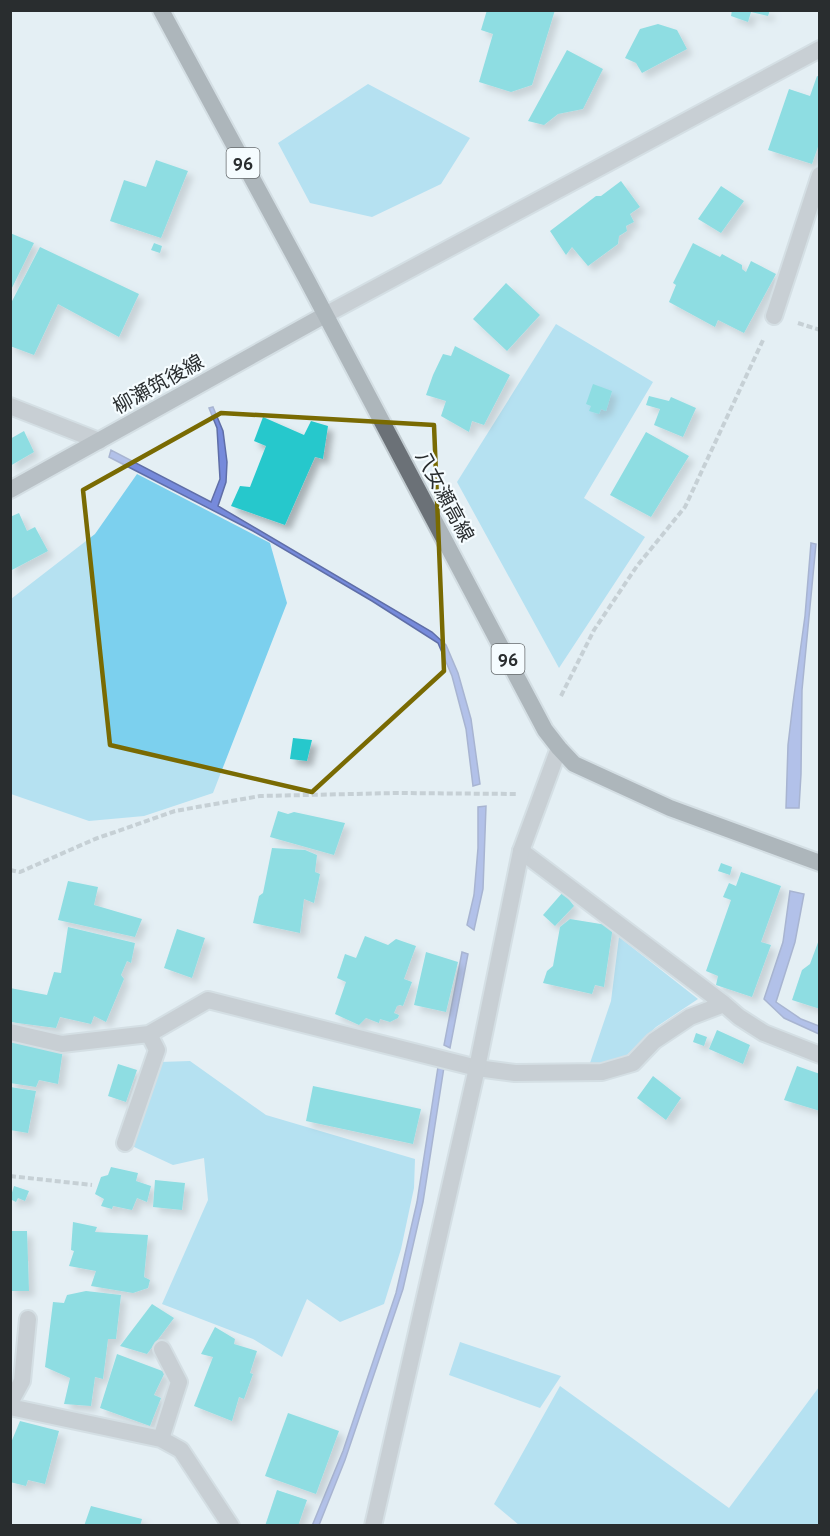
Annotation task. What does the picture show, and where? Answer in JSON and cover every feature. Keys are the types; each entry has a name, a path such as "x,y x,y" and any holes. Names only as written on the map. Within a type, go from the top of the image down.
{"main road":[{"name":"八女瀬高線","path":"161,10 326,315 545,730 574,764 670,808 819,863"},
{"name":"柳瀬筑後線","path":"10,490 326,315"}],"street":[{"path":"326,315 819,50"},
{"path":"774,316 819,175"},
{"path":"10,406 99,441"},
{"path":"373,1526 477,1068 521,851 559,748"},
{"path":"521,851 739,1017 764,1033 819,1055"},
{"path":"10,1032 62,1044 149,1034 208,1000 477,1068 516,1073 602,1072 633,1063 654,1041 690,1017 724,1004"},
{"path":"125,1143 157,1050 149,1034"},
{"path":"28,1319 22,1381 10,1405 161,1440 181,1450 231,1526"},
{"path":"161,1440 179,1382 162,1349"}],"path":[{"path":"561,696 594,630 637,566 686,507 774,316"},
{"path":"10,870 20,872 95,838 175,811 260,796 397,792 541,794"},
{"path":"10,1176 92,1185"}],"highlighted area":[{"path":"221,413 434,425 444,671 312,792 110,745 83,490"}],"shaded area":[{"path":"368,84 470,138 441,184 372,217 310,203 278,143"},
{"path":"556,324 653,382 584,498 645,537 559,668 457,482"},
{"path":"213,407 223,431 227,462 226,482 218,506 432,632 446,645 458,673 471,719 480,784 473,786 466,729 452,676 438,643 253,531 109,457 111,450 211,502 220,479 217,428 209,408"},
{"path":"137,474 270,543 287,603 213,793 144,816 89,821 11,794 11,599 95,534"},
{"path":"811,543 816,544 802,690 799,808 786,808 788,745 805,616"},
{"path":"486,806 483,889 474,930 467,925 474,895 478,848 478,807"},
{"path":"790,891 804,894 795,942 776,1002 801,1019 819,1026 819,1034 784,1018 764,999 783,942"},
{"path":"619,937 698,999 656,1027 624,1058 589,1066 611,1001"},
{"path":"462,952 468,954 450,1048 444,1045"},
{"path":"190,1061 266,1115 415,1159 414,1188 401,1249 384,1304 340,1322 307,1299 282,1357 253,1339 162,1304 208,1200 204,1158 173,1165 132,1146 160,1062"},
{"path":"438,1067 444,1067 423,1202 403,1289 345,1460 319,1525 312,1526 343,1451 396,1293 417,1202"},
{"path":"460,1342 561,1376 540,1408 449,1375"},
{"path":"560,1386 729,1508 819,1387 819,1525 519,1525 494,1504"}],"building":[{"path":"487,10 555,10 532,85 511,92 479,82 493,34 481,30"},
{"path":"732,10 770,10 768,16 751,12 748,22 731,16"},
{"path":"658,24 677,30 687,49 642,73 636,63 625,58 640,29"},
{"path":"567,50 603,69 583,109 558,114 544,125 528,121"},
{"path":"817,76 820,77 820,141 812,164 768,150 789,89 810,96"},
{"path":"156,160 188,171 161,238 110,221 124,180 146,187"},
{"path":"621,181 640,207 630,214 634,222 626,226 627,231 619,236 618,244 588,266 572,247 566,255 550,231 596,196 601,196"},
{"path":"721,186 744,201 721,233 698,219"},
{"path":"10,233 34,243 10,292"},
{"path":"154,243 162,246 160,253 151,250"},
{"path":"693,243 720,257 722,254 742,265 742,269 746,272 751,261 776,274 744,333 718,320 715,327 669,302 676,285 673,283"},
{"path":"40,247 139,294 119,337 58,304 34,355 10,346 10,305"},
{"path":"506,283 540,315 507,351 473,319"},
{"path":"455,346 510,375 484,425 472,421 469,432 441,416 446,401 426,395 443,354 451,356"},
{"path":"593,384 612,391 606,411 601,409 599,414 589,411 591,406 586,404"},
{"path":"649,396 669,401 671,397 696,408 683,437 654,425 660,409 646,405"},
{"path":"263,417 304,435 311,421 328,426 323,459 315,457 285,525 231,506 240,486 250,487 266,446 254,441"},
{"path":"24,431 34,452 10,466 10,439"},
{"path":"646,432 689,456 651,517 610,495"},
{"path":"19,513 27,531 35,527 48,551 10,571 10,517"},
{"path":"293,738 312,740 307,761 290,759"},
{"path":"278,811 288,814 294,812 345,823 334,855 270,837"},
{"path":"272,848 305,850 317,855 315,872 320,874 314,903 304,899 300,933 253,923 259,896 263,893"},
{"path":"721,863 732,867 730,875 718,871"},
{"path":"741,872 781,886 761,942 771,945 752,997 716,985 718,976 706,971 731,900 723,897 729,883 736,886"},
{"path":"68,881 98,887 94,905 142,919 135,937 58,920"},
{"path":"563,892 574,906 555,926 543,915"},
{"path":"570,919 613,926 604,987 595,985 592,994 543,983 547,971 553,966 560,927"},
{"path":"68,927 135,943 131,963 127,961 121,975 124,979 106,1022 94,1016 91,1024 60,1017 56,1028 10,1022 10,988 47,995 54,972 61,973"},
{"path":"177,929 205,938 192,978 164,968"},
{"path":"365,936 388,945 396,939 416,946 404,979 412,982 403,1006 397,1006 394,1013 399,1015 398,1018 390,1022 380,1019 379,1023 366,1018 359,1025 335,1014 346,982 337,978 345,954 356,958"},
{"path":"820,937 820,1009 792,1000 802,970 810,964"},
{"path":"426,952 458,962 446,1012 414,1005"},
{"path":"717,1030 750,1045 743,1064 709,1049"},
{"path":"696,1033 707,1037 704,1046 693,1042"},
{"path":"10,1042 63,1049 58,1084 39,1080 36,1087 10,1083"},
{"path":"118,1064 137,1070 126,1102 108,1096"},
{"path":"797,1066 820,1074 820,1111 784,1100"},
{"path":"653,1076 681,1098 666,1120 637,1098"},
{"path":"313,1086 421,1109 413,1144 306,1121"},
{"path":"10,1087 36,1091 28,1133 10,1130"},
{"path":"111,1167 138,1173 136,1181 151,1186 147,1202 137,1198 132,1210 101,1206 104,1199 95,1194 101,1177 108,1175"},
{"path":"155,1180 185,1183 182,1210 153,1207"},
{"path":"14,1186 29,1191 25,1201 18,1198 16,1202 10,1199"},
{"path":"73,1222 97,1227 95,1232 148,1235 144,1277 150,1280 148,1288 133,1293 91,1286 96,1271 69,1266 74,1251 71,1250"},
{"path":"10,1231 27,1231 29,1291 10,1291"},
{"path":"86,1291 121,1295 116,1339 108,1339 103,1379 95,1377 91,1406 64,1404 70,1378 45,1367 53,1302 64,1303 67,1295"},
{"path":"152,1304 174,1318 147,1354 120,1346"},
{"path":"215,1327 235,1339 234,1344 257,1351 250,1373 253,1374 244,1399 239,1397 232,1421 194,1406 213,1357 201,1354"},
{"path":"117,1354 165,1372 154,1395 161,1398 150,1426 100,1408"},
{"path":"288,1413 339,1431 316,1494 265,1476"},
{"path":"20,1421 59,1431 45,1484 28,1480 26,1486 10,1482 10,1445"},
{"path":"277,1490 307,1500 298,1526 265,1526"},
{"path":"91,1506 142,1519 140,1526 84,1526"}]}
